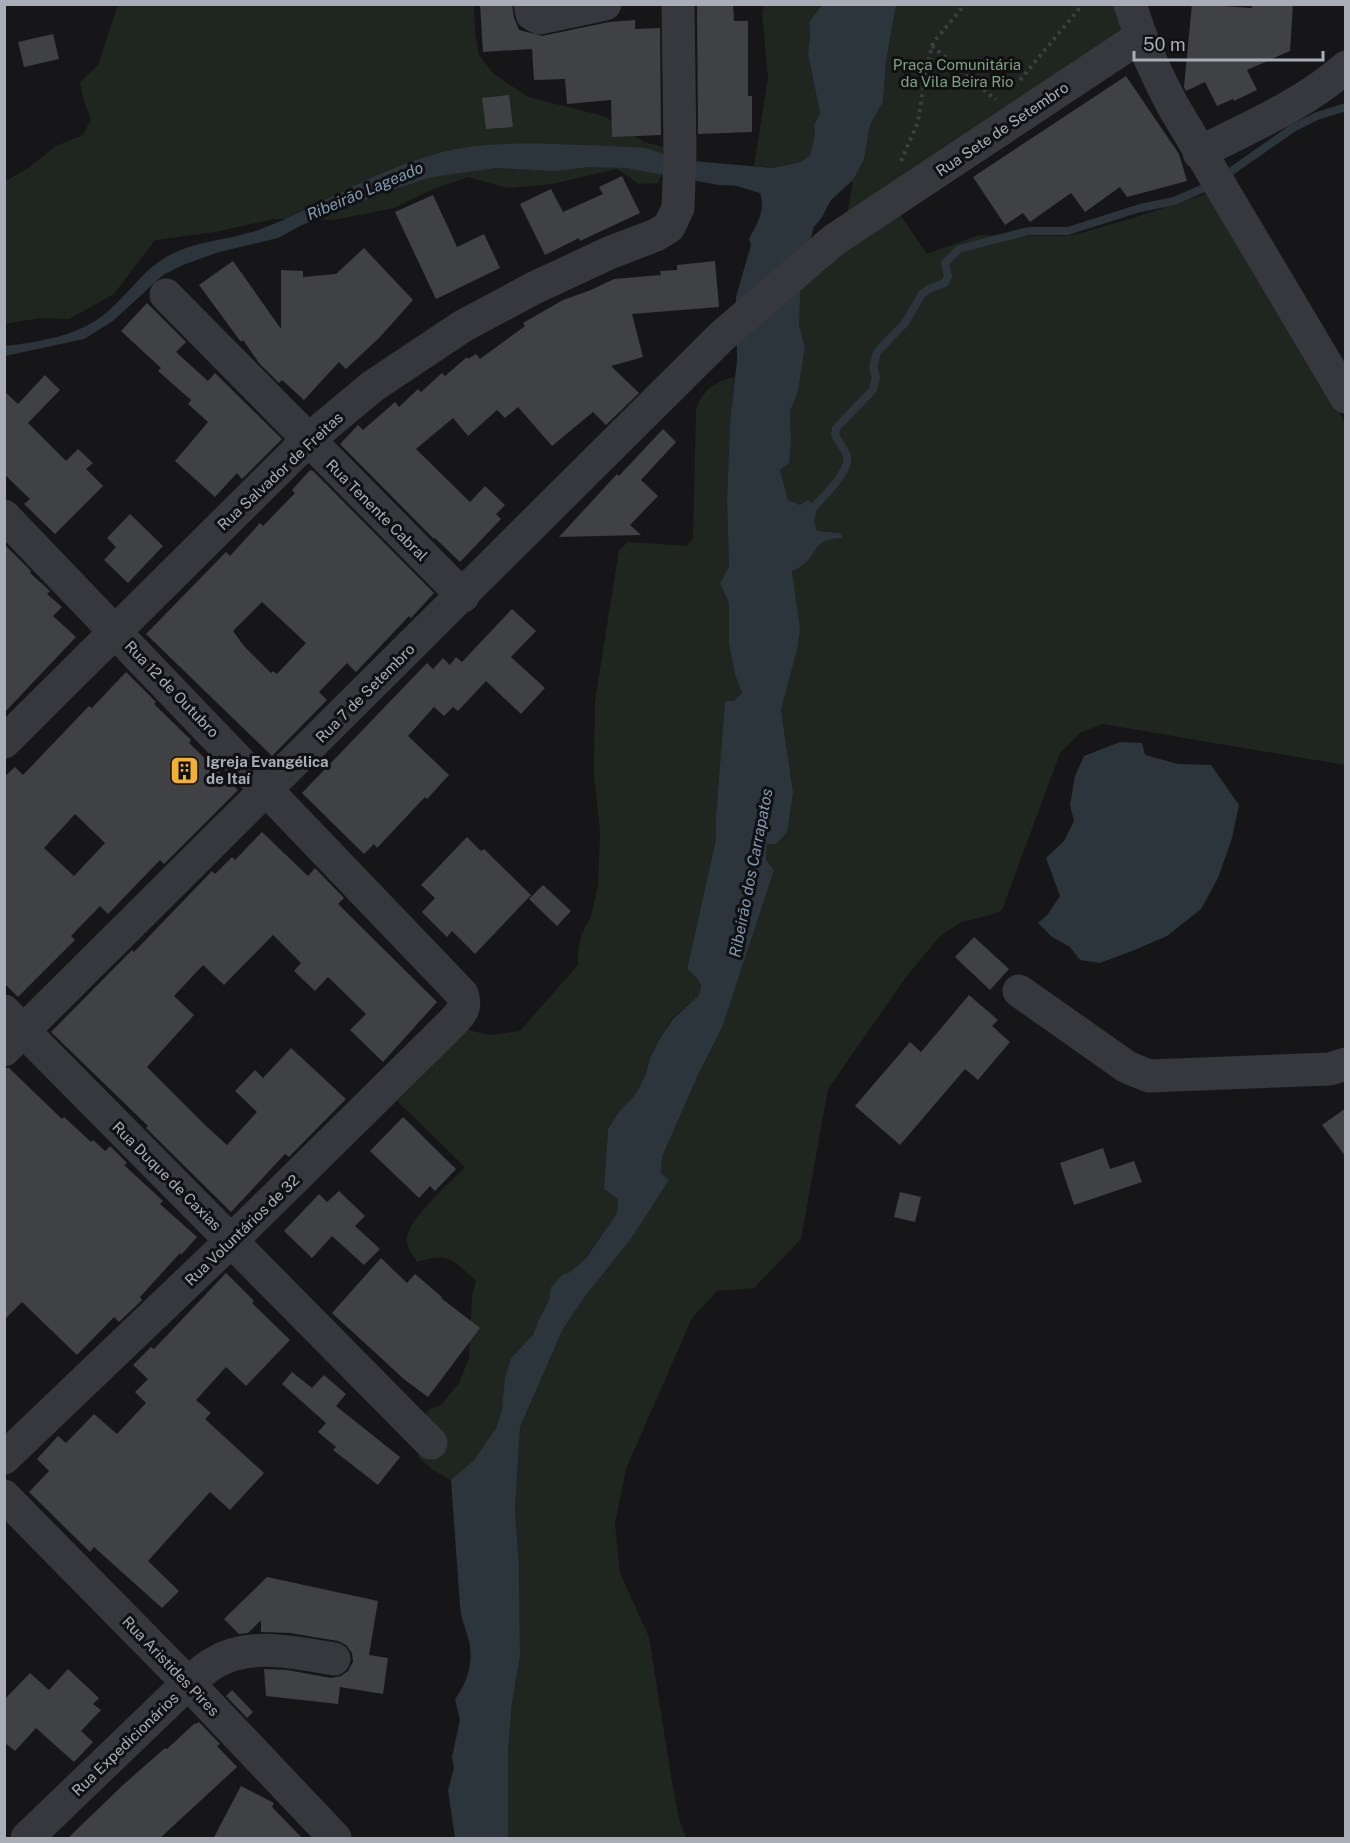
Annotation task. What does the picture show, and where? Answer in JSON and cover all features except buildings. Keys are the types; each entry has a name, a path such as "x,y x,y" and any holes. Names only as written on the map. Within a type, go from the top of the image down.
{"street":[{"path":"530,4 532,14 539,18 605,4"},
{"name":"Rua Salvador de Freitas","path":"4,742 308,440 373,386 463,326 534,288 609,253 656,235 669,227 678,208 680,153 678,4"},
{"path":"1130,4 1140,37 1156,75 1204,161 1346,397"},
{"name":"Rua Sete de Setembro","path":"812,259 834,240 1140,37"},
{"path":"1204,161 1327,84 1346,67"},
{"name":"Rua 7 de Setembro","path":"11,1031 268,790 723,335 812,259"},
{"name":"Rua Tenente Cabral","path":"166,295 463,596"},
{"name":"Rua 12 de Outubro","path":"4,516 462,994"},
{"path":"1019,991 1127,1067 1149,1076 1330,1069 1346,1064"},
{"name":"Rua Voluntários de 32","path":"4,1458 231,1241 459,1016 464,1009 462,994"},
{"name":"Rua Duque de Caxias","path":"11,1031 231,1241 431,1443"},
{"name":"Rua Aristides Pires","path":"4,1496 188,1683 334,1839"},
{"name":"Rua Expedicionários","path":"27,1839 188,1683 216,1662 239,1653 264,1650 334,1659"}],"path":[{"path":"900,162 918,122 932,46 965,4"},
{"path":"1016,84 1083,4"},
{"path":"932,46 1001,102"}],"green space":[{"path":"118,4 474,5 479,55 494,74 528,97 604,116 644,142 664,147 667,162 658,183 639,184 617,169 552,184 508,188 468,177 431,190 394,208 334,220 274,219 215,232 155,240 114,294 69,319 40,318 5,324 4,182 28,168 56,146 83,135 91,119 84,102 80,82 98,65"},
{"path":"764,5 822,5 809,22 808,54 820,113 814,125 815,134 810,155 801,162 772,168 754,166 768,78 762,13"},
{"name":"Praça Comunitária da Vila Beira Rio","path":"896,5 1129,5 1137,37 845,228 853,180 864,160 870,125 883,102 886,62"},
{"path":"1209,193 1297,336 1345,423 1345,765 1102,724 1080,733 1060,753 1002,910 962,922 941,935 906,977 828,1089 801,1239 754,1288 717,1291 692,1318 626,1469 615,1524 620,1573 649,1637 671,1776 679,1819 686,1838 508,1838 508,1752 512,1703 520,1656 519,1565 515,1510 520,1427 563,1329 661,1174 662,1157 698,1075 722,1028 774,870 766,860 767,843 793,792 781,710 797,650 792,570 807,561 818,545 831,539 842,538 840,533 817,531 806,512 788,500 780,470 791,441 790,411 798,392 805,347 799,325 801,276 894,206 927,254 979,235 1062,236 1077,234"},
{"path":"735,377 727,501 729,566 720,584 729,603 729,644 735,675 742,693 734,701 725,702 716,839 687,969 698,979 701,986 699,995 672,1019 659,1040 635,1095 618,1113 608,1129 604,1189 618,1199 617,1213 586,1257 570,1272 562,1275 551,1287 549,1300 533,1335 511,1358 502,1410 496,1428 474,1460 451,1480 433,1470 418,1457 425,1414 442,1404 459,1383 469,1358 472,1295 476,1281 461,1267 444,1258 417,1262 409,1249 407,1236 424,1209 465,1167 397,1101 468,1030 489,1035 520,1031 578,965 581,935 590,919 598,887 600,832 594,775 595,701 619,550 628,542 687,546 693,538 696,410 706,392 722,381"}],"water":[{"path":"822,5 896,5 886,62 883,102 870,125 864,160 853,180 831,200 814,227 801,276 799,325 805,347 798,392 790,411 789,463 780,470 788,500 800,505 808,500 817,509 814,521 817,531 840,533 843,538 824,541 808,561 792,571 800,629 797,650 781,710 793,792 787,832 776,844 767,844 766,860 774,870 722,1028 698,1075 662,1157 661,1173 669,1180 630,1240 586,1295 563,1329 520,1427 515,1510 519,1565 520,1656 512,1703 508,1752 508,1838 455,1838 448,1790 454,1768 452,1757 460,1720 455,1699 467,1676 470,1652 460,1606 451,1480 474,1460 496,1428 502,1410 505,1378 511,1358 533,1335 549,1300 551,1287 562,1275 570,1272 586,1258 617,1213 618,1199 604,1189 608,1129 618,1113 635,1095 659,1040 673,1019 699,995 701,986 698,979 687,969 716,839 725,701 734,701 742,693 735,675 729,644 729,603 720,584 729,566 727,501 730,424 737,360 736,297 751,245 749,239 758,222 762,199 760,193 737,186 719,185 626,168 589,167 556,171 496,168 432,177 383,193 302,225 278,238 219,252 183,265 163,275 113,321 84,339 5,356 4,346 58,337 84,327 114,306 152,267 181,250 261,229 388,171 450,150 487,145 562,144 644,148 682,160 772,168 801,162 810,155 815,134 814,125 820,113 808,54 809,22"},
{"path":"1120,742 1142,743 1145,755 1178,764 1211,765 1239,805 1232,838 1218,878 1201,909 1167,936 1100,963 1080,960 1070,947 1052,937 1038,923 1048,914 1060,896 1046,858 1064,841 1074,821 1070,805 1075,776 1084,756"}],"waterway":[{"path":"1223,177 1293,128 1317,116 1346,107"},
{"path":"808,513 833,486 844,470 847,456 835,435 836,428 873,390 876,377 873,368 877,352 905,323 922,294 945,283 948,276 945,263 959,249 1028,231 1068,231 1140,208 1174,201 1211,185"}],"place":[{"name":"Igreja Evangélica de Itaí","path":"185,770"}],"water label":[{"name":"Ribeirão Lageado","path":"365,191"},
{"name":"Ribeirão dos Carrapatos","path":"751,873"}]}
